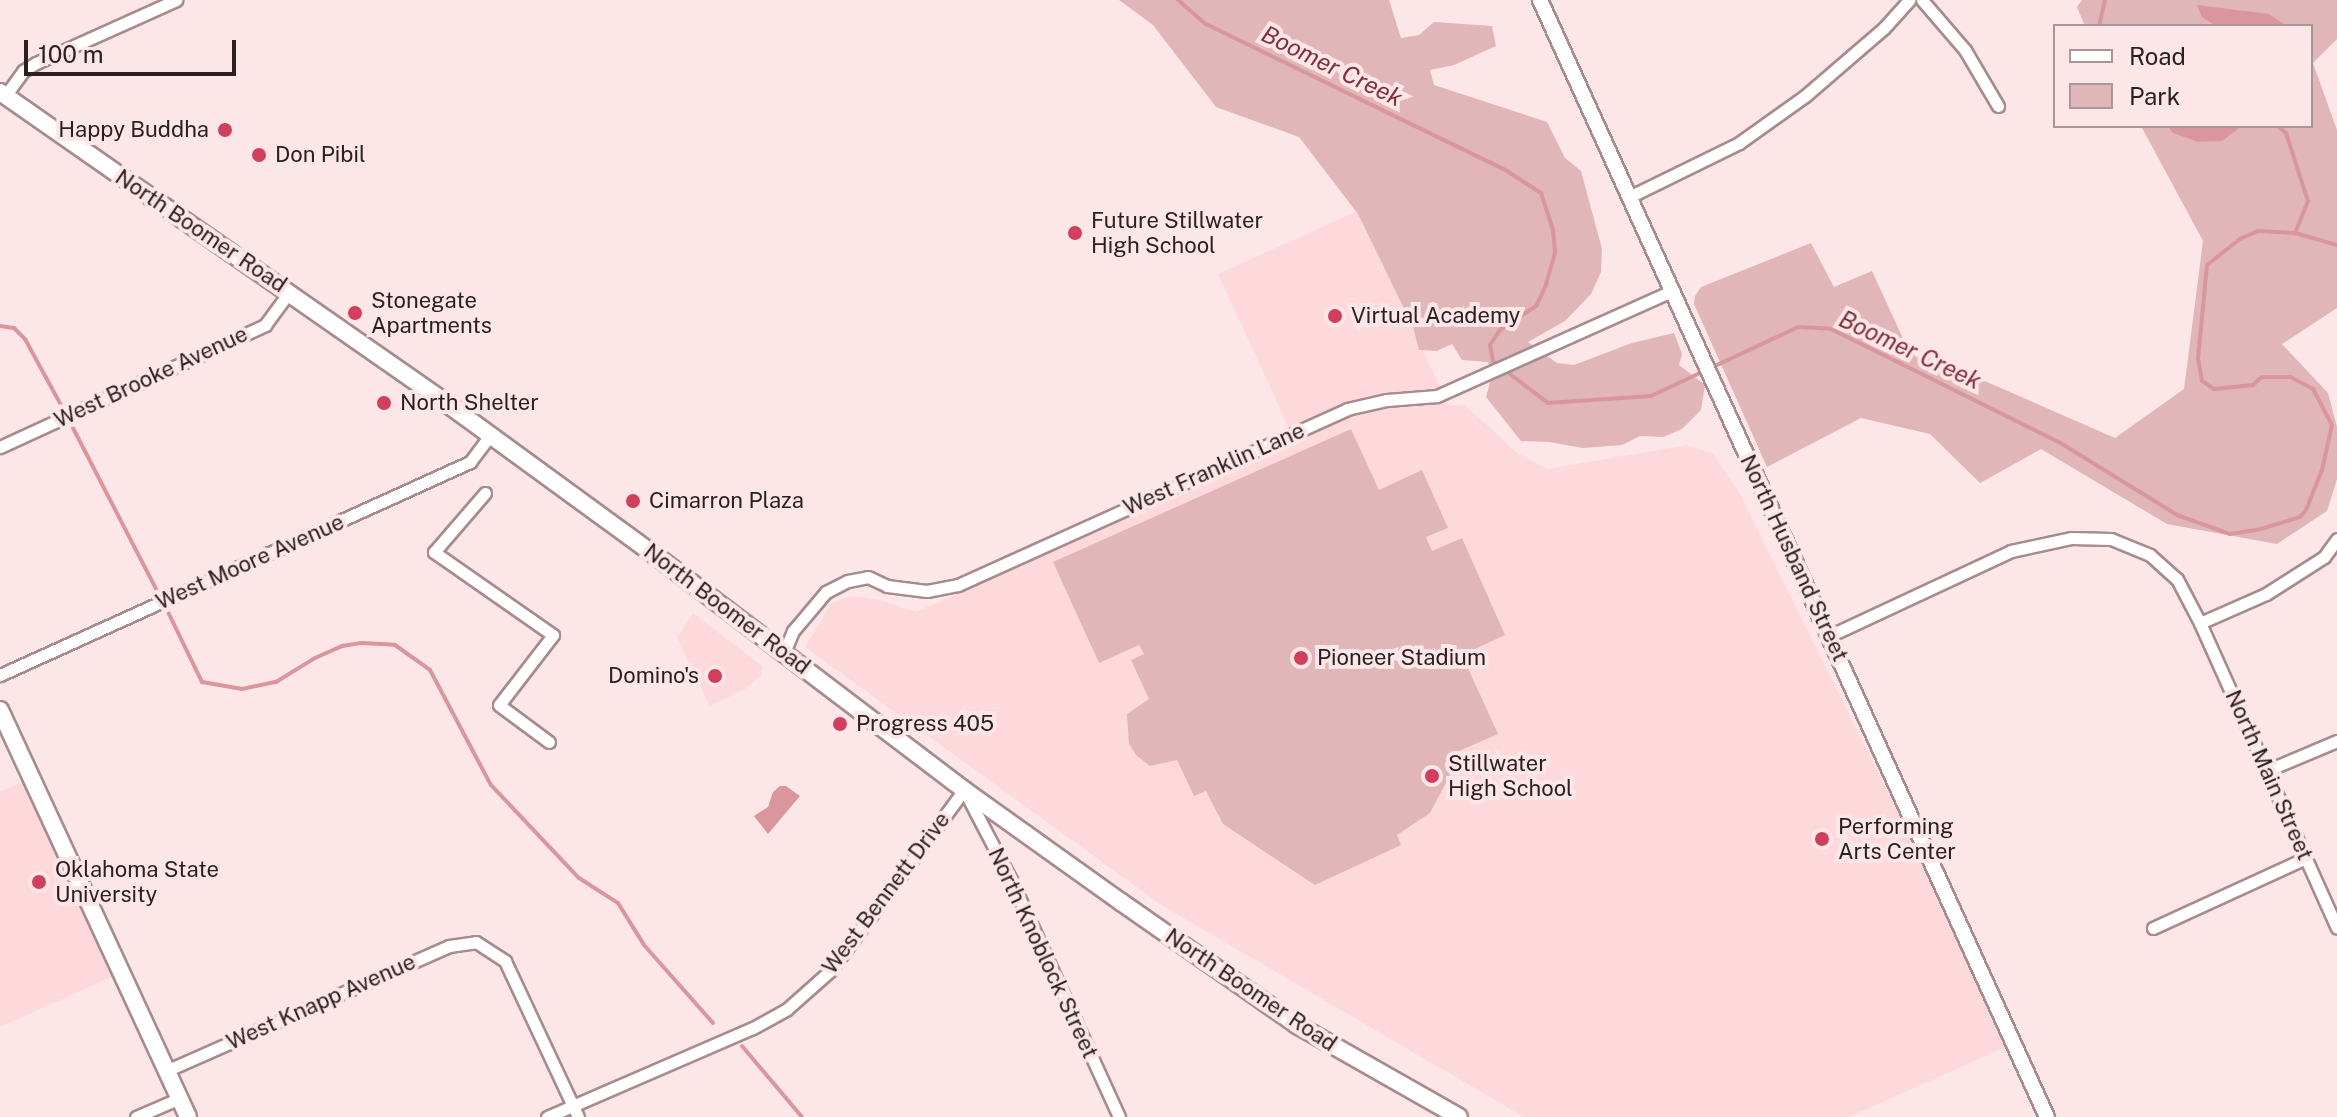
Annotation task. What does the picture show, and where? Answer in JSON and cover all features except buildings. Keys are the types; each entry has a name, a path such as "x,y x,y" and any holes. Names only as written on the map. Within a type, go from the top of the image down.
{"main road":[{"name":"North Boomer Road","path":"2,94 290,291 490,435 964,790 1297,1025 1459,1117"},
{"path":"0,710 188,1117"}],"street":[{"path":"2,94 23,71 36,63 176,0"},
{"name":"North Husband Street","path":"1540,0 2047,1117"},
{"path":"1629,197 1739,143 1805,96 1884,28 1909,0"},
{"path":"1922,0 1965,50 1998,106"},
{"name":"West Brooke Avenue","path":"0,447 265,325 290,291"},
{"name":"West Franklin Lane","path":"784,653 793,631 826,592 848,581 868,577 887,586 927,591 958,585 1347,409 1437,396 1672,291"},
{"name":"West Moore Avenue","path":"0,675 470,462 490,435"},
{"path":"485,493 434,552 553,635 499,705 549,742"},
{"name":"North Main Street","path":"1829,636 2011,551 2071,538 2111,539 2150,555 2177,579 2200,623 2337,928"},
{"path":"2200,623 2266,594 2324,557 2337,539"},
{"path":"2268,770 2337,741"},
{"name":"West Bennett Drive","path":"547,1117 745,1031 787,1009 830,971 964,790"},
{"name":"North Knoblock Street","path":"964,790 1012,882 1119,1117"},
{"path":"2153,928 2306,858"},
{"name":"West Knapp Avenue","path":"168,1070 449,946 476,942 505,961 572,1105"},
{"path":"136,1117 180,1098"},
{"path":"572,1105 578,1117"}],"shaded area":[{"path":"2197,5 2269,14 2284,24 2213,24 2202,17"},
{"path":"2169,128 2239,128 2222,141 2198,142 2173,133"},
{"name":"Stillwater High School","path":"1360,210 1448,405 1465,405 1517,453 1548,469 1687,445 1713,454 1739,492 2012,1044 1849,1117 1524,1117 1163,906 805,647 831,604 850,596 880,600 916,612 1296,443 1218,274"},
{"path":"693,613 762,666 761,675 745,689 710,706 677,638"},
{"name":"Oklahoma State University","path":"31,778 120,973 0,1027 0,792"},
{"path":"780,786 786,786 800,796 768,834 754,816 768,807 773,792"}],"green space":[{"path":"1119,0 1389,0 1401,38 1419,35 1434,22 1492,26 1496,46 1454,65 1430,70 1434,85 1547,122 1565,158 1581,171 1602,249 1601,272 1591,294 1565,321 1528,342 1557,363 1574,365 1632,343 1674,333 1682,354 1679,365 1705,385 1701,410 1682,429 1663,437 1640,436 1622,445 1583,448 1521,441 1486,397 1492,376 1488,362 1462,360 1452,344 1437,351 1419,350 1413,327 1358,214 1299,137 1216,107 1153,25"},
{"path":"2082,0 2337,0 2337,39 2313,63 2313,24 2084,24 2077,7"},
{"path":"2313,63 2337,130 2337,308 2282,344 2328,393 2337,427 2337,479 2327,511 2277,544 2167,524 2041,449 1980,483 1930,434 1861,418 1767,467 1694,304 1701,287 1811,243 1834,287 1872,271 1907,347 2115,438 2184,389 2203,241 2142,128 2313,128"},
{"name":"Pioneer Stadium","path":"1351,429 1379,490 1422,470 1448,528 1426,537 1432,551 1462,538 1505,635 1462,655 1498,734 1452,754 1451,773 1430,813 1397,835 1401,845 1315,885 1223,824 1206,791 1194,796 1177,760 1150,766 1136,755 1129,744 1127,714 1149,699 1131,660 1144,654 1139,645 1099,663 1053,562"}],"waterway":[{"name":"Boomer Creek","path":"1178,0 1206,24 1507,171 1541,193 1553,230 1555,253 1546,285 1536,306 1500,330 1490,345 1493,361 1548,403 1651,396 1798,327 1831,329 2059,442 2177,515 2230,534 2261,529 2300,517 2306,510 2322,470 2332,425 2313,389 2290,377 2262,377 2253,385 2214,389 2202,381 2198,359 2207,265 2240,239 2258,231 2295,233 2337,245"},
{"path":"2099,24 2105,0"},
{"path":"2280,128 2286,133 2308,201 2295,233"},
{"path":"0,326 14,328 25,339 62,407"},
{"path":"73,428 157,591"},
{"path":"168,612 202,682 242,689 276,682 315,658 342,646 362,643 395,645 430,670 491,785 579,878 618,903 644,945 713,1023"},
{"path":"742,1046 802,1117"}],"place":[{"name":"Happy Buddha","path":"225,130"},
{"name":"Don Pibil","path":"259,155"},
{"name":"Future Stillwater High School","path":"1075,233"},
{"name":"Stonegate Apartments","path":"355,313"},
{"name":"Virtual Academy","path":"1335,316"},
{"name":"North Shelter","path":"384,403"},
{"name":"Cimarron Plaza","path":"633,501"},
{"name":"Pioneer Stadium","path":"1301,658"},
{"name":"Domino's","path":"715,676"},
{"name":"Progress 405","path":"840,724"},
{"name":"Stillwater High School","path":"1432,776"},
{"name":"Performing Arts Center","path":"1822,839"},
{"name":"Oklahoma State University","path":"39,882"}]}
